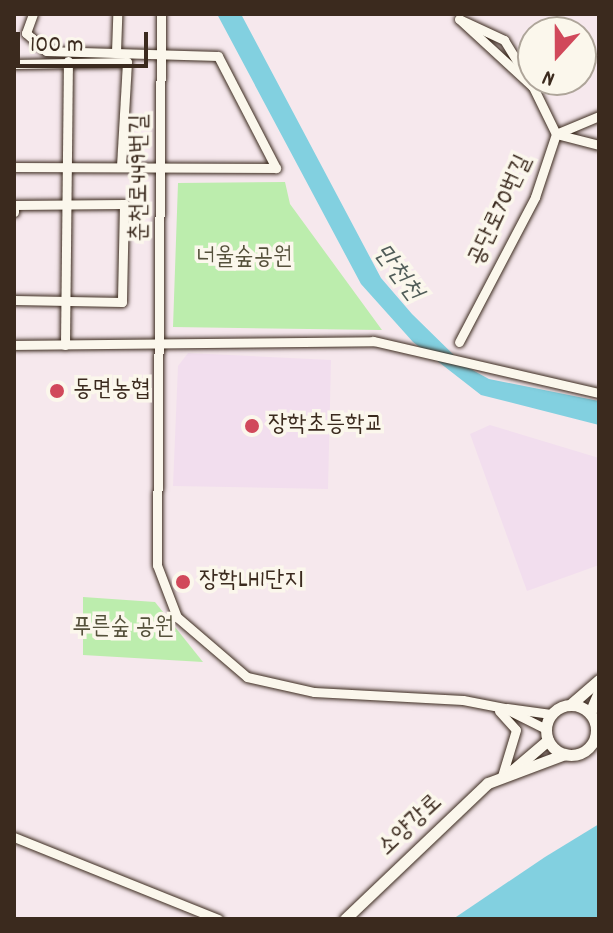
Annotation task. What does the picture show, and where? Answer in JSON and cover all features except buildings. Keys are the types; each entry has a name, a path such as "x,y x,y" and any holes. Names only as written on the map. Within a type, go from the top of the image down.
{"street":[{"path":"14,167 276,168 218,56 46,51 26,33 33,14"},
{"path":"116,52 117,14"},
{"name":"춘천로449번길","path":"161,14 157,565 177,617 206,649 247,677 314,692 504,708"},
{"path":"459,19 504,40 533,87 501,58 459,19"},
{"path":"65,345 68,61"},
{"path":"14,64 127,62 121,167"},
{"path":"537,96 556,134 599,116"},
{"name":"공단로70번길","path":"459,342 535,197 556,134 599,145"},
{"path":"14,212 14,205 124,204 122,302 14,300"},
{"path":"14,345 161,342 387,344 489,365 599,393"},
{"path":"504,708 551,714 570,705 599,680"},
{"path":"590,713 599,692"},
{"path":"504,708 547,735 565,754 595,744 597,727 590,713 570,705"},
{"path":"493,706 516,730 507,773"},
{"path":"547,735 551,714"},
{"name":"소양강로","path":"345,919 547,735"},
{"name":"소양강로","path":"507,773 565,754"},
{"path":"14,837 195,915 218,919"},
{"path":"14,843 26,842"}],"shaded area":[{"name":"장학초등학교","path":"188,353 331,360 328,489 173,486 178,366"},
{"path":"490,425 599,458 599,565 527,591 470,434"}],"green space":[{"name":"너울숲공원","path":"285,182 290,204 382,330 173,327 178,183"},
{"name":"푸른숲 공원","path":"83,597 155,602 203,662 83,655"}],"water":[{"path":"217,14 241,14 381,278 412,314 465,366 489,379 599,401 599,425 481,395 413,342 361,284"},
{"path":"599,824 599,919 453,919 545,857"}],"place":[{"name":"동면농협","path":"57,391"},
{"name":"장학초등학교","path":"252,426"},
{"name":"장학LH1단지","path":"183,582"}],"water label":[{"name":"만천천","path":"397,273"}]}
